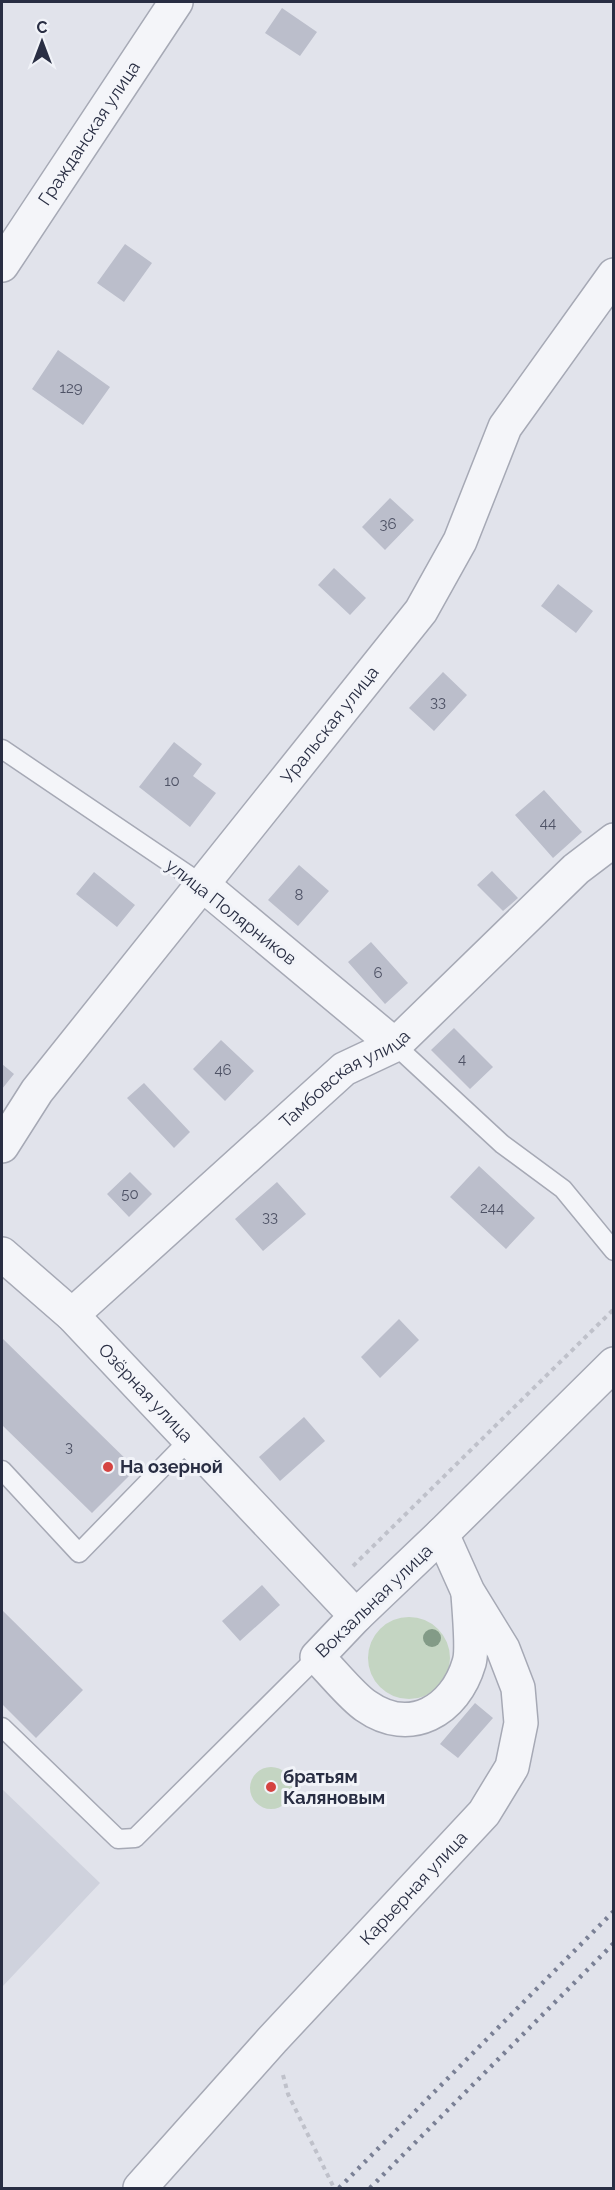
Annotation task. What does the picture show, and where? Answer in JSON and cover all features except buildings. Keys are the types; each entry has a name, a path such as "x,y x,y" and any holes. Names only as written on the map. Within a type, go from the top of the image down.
{"street":[{"name":"Гражданская улица","path":"2,265 176,2"},
{"name":"Уральская улица","path":"2,1146 37,1091 421,610 460,541 505,427 614,275"},
{"name":"Тамбовская улица","path":"72,1315 344,1069 394,1046 576,868 614,840"},
{"name":"улица Полярников","path":"203,885 394,1046"},
{"name":"Озёрная улица","path":"2,1254 72,1315 356,1617"},
{"name":"Вокзальная улица","path":"317,1657 614,1364"},
{"name":"Карьерная улица","path":"140,2188 272,2040 484,1813 512,1767 521,1724 518,1688 503,1649 468,1592 442,1534"},
{"path":"317,1657 366,1706 394,1719 418,1719 440,1709 458,1691 470,1661 468,1592"}],"lane":[{"name":"улица Полярников","path":"2,748 203,885"},
{"path":"394,1046 502,1144 563,1189 614,1251"},
{"path":"2,1470 80,1553 189,1440"},
{"name":"Вокзальная улица","path":"2,1727 118,1839 135,1838 317,1657"}],"path":[{"path":"329,1589 614,1309"},
{"path":"272,2040 288,2094 334,2188"}],"shaded area":[{"path":"2,1789 100,1883 2,1987"}],"green space":[{"path":"401,1617 417,1617 432,1624 443,1635 450,1650 447,1674 438,1687 417,1699 401,1699 386,1692 375,1681 368,1666 368,1650 375,1635 386,1624"},
{"path":"271,1767 286,1773 292,1788 286,1803 271,1809 256,1803 250,1788 256,1773"}],"railway":[{"path":"339,2188 614,1911"},
{"path":"370,2188 614,1943"}],"place":[{"name":"На озерной","path":"108,1467"},
{"name":"братьям Каляновым","path":"271,1787"}]}
